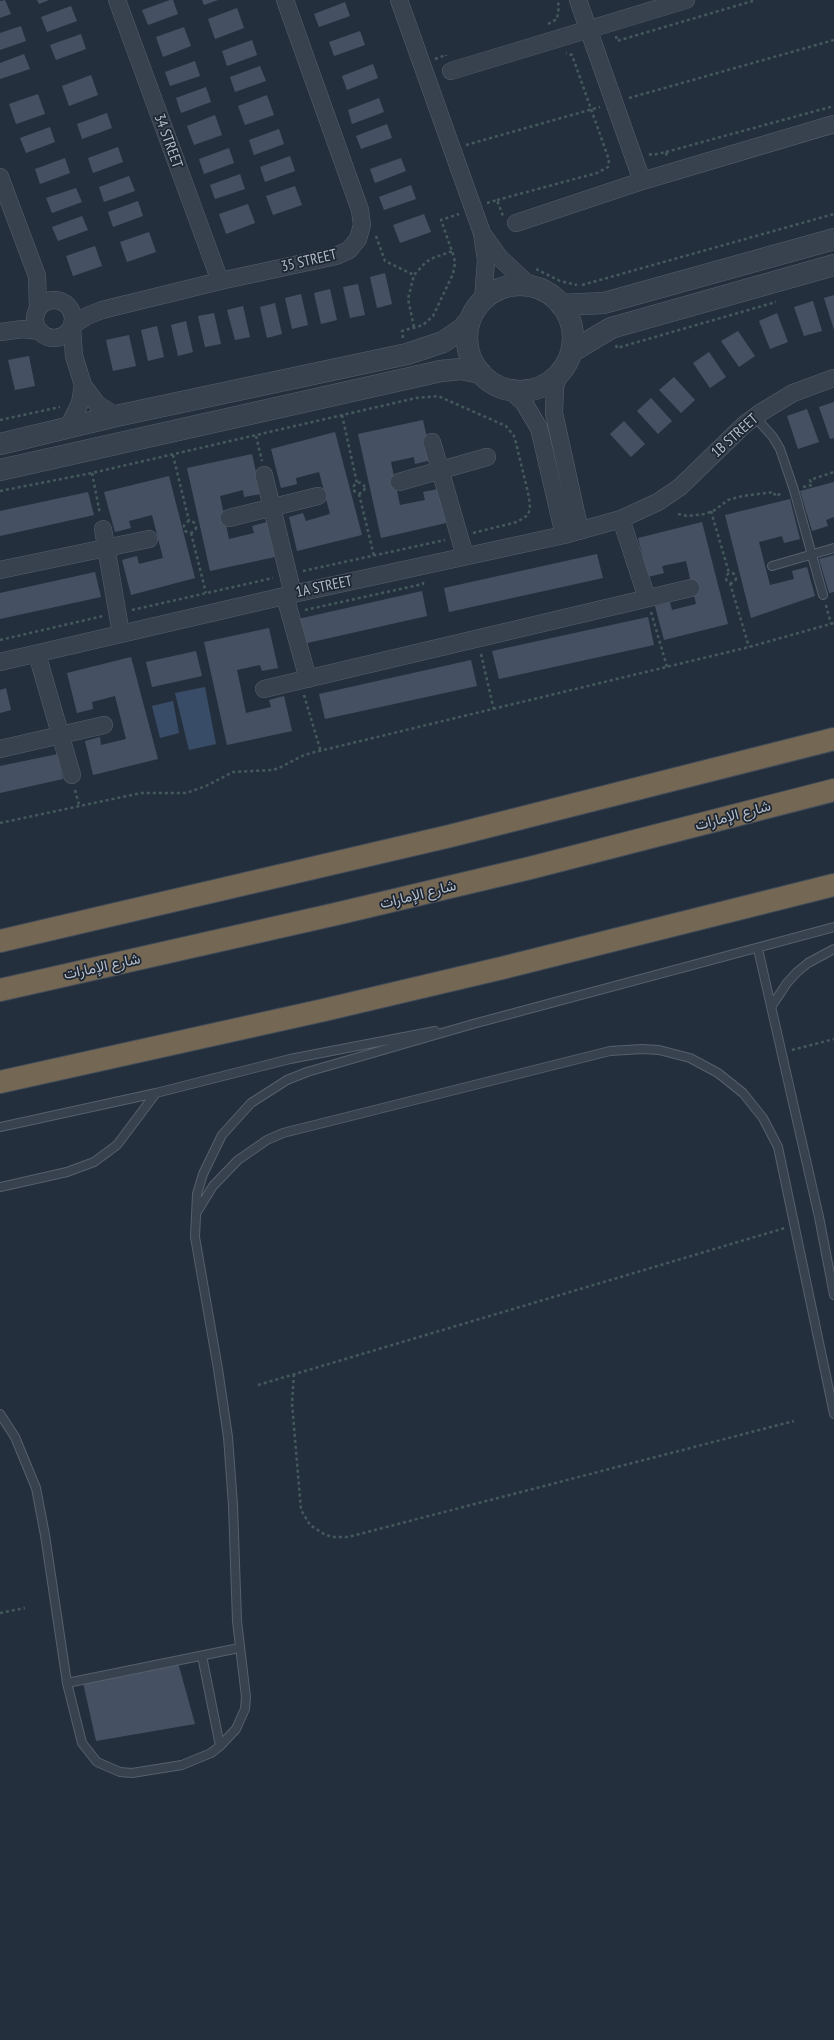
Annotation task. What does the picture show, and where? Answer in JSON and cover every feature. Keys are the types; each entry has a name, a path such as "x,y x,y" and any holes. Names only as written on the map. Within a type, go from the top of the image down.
{"highway":[{"path":"0,941 457,835 834,739"},
{"name":"شارع الإمارات","path":"0,990 336,914 530,868 834,790"},
{"path":"0,1082 339,1006 556,955 834,885"}],"street":[{"name":"34 STREET","path":"117,0 220,282"},
{"path":"285,0 360,210 362,225 358,239"},
{"path":"399,0 482,233 486,260 482,301"},
{"path":"578,0 642,181"},
{"path":"444,69 588,30 686,0"},
{"path":"510,221 834,124"},
{"path":"0,177 37,276 68,315 74,356 83,385 97,404 116,416"},
{"path":"482,233 499,256 532,277 543,290 562,305 567,313 572,327 573,342 571,352 566,364 559,374 555,387 554,413 580,531"},
{"name":"35 STREET","path":"68,315 87,316 102,310 336,256 349,250 358,239"},
{"path":"562,305 604,303 834,239"},
{"path":"571,352 611,328 834,265"},
{"path":"37,276 36,323 46,335 64,346 74,356"},
{"path":"0,444 116,416 407,354 443,342 462,329 470,320 482,301 495,292 532,277"},
{"path":"6,331 25,322 47,301 68,315"},
{"path":"6,331 23,328 46,335 64,336 68,315"},
{"path":"470,320 468,343 474,364 489,381 510,390 531,390 541,387 559,374"},
{"path":"0,470 451,369 461,369 481,373"},
{"name":"1B STREET","path":"646,509 669,495 690,479 745,424 755,417 793,393 834,378"},
{"path":"68,428 80,403 83,385"},
{"path":"510,390 530,411 539,428 564,535"},
{"path":"432,442 465,556"},
{"path":"399,482 487,457"},
{"path":"264,474 289,595 304,679"},
{"path":"229,518 318,496"},
{"name":"1A STREET","path":"0,662 289,595 564,535 621,519 646,509"},
{"path":"621,519 648,598"},
{"path":"103,529 121,634"},
{"path":"0,570 148,539"},
{"path":"264,689 691,588"},
{"path":"37,654 72,776"},
{"path":"0,749 104,725"}],"lane":[{"path":"755,417 777,443 794,490 823,595"},
{"path":"772,566 834,548"},
{"path":"0,1414 15,1437 36,1488 49,1558 67,1683 82,1743 98,1762 108,1768 120,1772 132,1773 182,1765 202,1758 220,1746 236,1729 245,1709 245,1686 236,1621 233,1505 228,1437 218,1369 195,1237 197,1194 202,1174 222,1135 251,1103 268,1090 307,1072 473,1024 834,928"},
{"path":"758,949 819,1217 834,1295"},
{"path":"771,1007 787,983 797,972 808,963 834,949"},
{"path":"0,1127 156,1093 290,1059 473,1024"},
{"path":"195,1216 213,1186 238,1160 267,1140 283,1133 605,1052 642,1049 674,1054 704,1065 732,1082 754,1105 778,1147 834,1414"},
{"path":"0,1187 67,1172 94,1162 116,1145 156,1093"},
{"path":"67,1683 239,1648"},
{"path":"202,1656 220,1746"}],"path":[{"path":"546,25 557,19 559,6 557,0"},
{"path":"612,23 617,41 756,0"},
{"path":"461,139 464,146 834,40"},
{"path":"444,69 434,59 453,52"},
{"path":"407,354 402,331 428,321 436,310 453,274 455,263 453,251 441,220 497,200 597,173 608,167 609,160 572,54 564,52"},
{"path":"444,69 446,54"},
{"path":"666,152 834,106"},
{"path":"497,200 510,221"},
{"path":"532,277 572,285 584,284 834,214"},
{"path":"358,239 376,235 385,261 414,276"},
{"path":"414,327 408,299 414,276 426,262 453,251"},
{"path":"412,377 416,398"},
{"path":"0,420 34,412 56,410 65,403"},
{"path":"342,415 357,483"},
{"path":"256,436 264,474"},
{"path":"173,455 189,521"},
{"path":"678,514 696,515 712,511 736,498 774,492 775,496 812,485 810,480 834,472"},
{"path":"92,473 103,529"},
{"path":"357,483 353,488 354,491 359,494 374,556"},
{"path":"357,483 361,483 364,490 359,494"},
{"path":"712,511 729,573 726,578 730,583 749,647"},
{"path":"189,521 186,522 184,529 191,533 206,593"},
{"path":"189,521 196,524 194,531 191,533"},
{"path":"729,573 732,572 736,577 735,580 730,583"},
{"path":"0,823 141,793 186,793 206,786 233,772 273,770 282,767 302,756 749,647 833,624 823,595"},
{"path":"648,598 667,667"},
{"path":"477,638 494,710"},
{"path":"304,679 321,752"},
{"path":"782,1053 834,1039"},
{"path":"258,1384 795,1225"},
{"path":"294,1374 292,1403 301,1510 310,1525 317,1530 336,1537 348,1536 794,1421"},
{"path":"0,1613 25,1608"}],"water":[{"path":"205,687 216,744 189,750 175,693"},
{"path":"173,701 179,733 160,738 152,706"}],"building":[{"path":"5,0 11,14 0,18 0,1"},
{"path":"37,0 49,0 39,4"},
{"path":"173,0 178,14 148,25 142,10"},
{"path":"202,0 218,0 204,5"},
{"path":"345,2 350,16 319,27 314,14"},
{"path":"71,6 77,21 47,32 41,17"},
{"path":"237,8 244,28 215,39 208,19"},
{"path":"21,26 26,41 0,50 0,33"},
{"path":"184,27 191,46 163,57 156,37"},
{"path":"360,31 365,45 334,56 329,42"},
{"path":"81,34 86,49 56,60 50,45"},
{"path":"252,40 257,55 227,66 222,51"},
{"path":"24,54 30,69 0,79 0,63"},
{"path":"195,61 200,76 170,86 165,72"},
{"path":"373,64 378,78 347,90 342,76"},
{"path":"260,66 266,81 235,92 230,77"},
{"path":"91,75 98,95 69,106 62,86"},
{"path":"206,87 211,102 181,113 176,98"},
{"path":"38,94 45,114 16,124 9,104"},
{"path":"267,95 274,115 245,125 238,106"},
{"path":"379,98 384,112 352,124 348,110"},
{"path":"107,113 112,128 82,139 77,124"},
{"path":"215,115 222,135 194,145 187,126"},
{"path":"387,124 392,138 361,149 356,136"},
{"path":"50,127 55,142 26,153 20,138"},
{"path":"279,129 284,144 254,155 249,140"},
{"path":"118,147 123,162 93,173 88,158"},
{"path":"229,148 234,163 204,174 199,159"},
{"path":"290,156 295,171 265,182 260,167"},
{"path":"65,158 70,173 40,184 35,169"},
{"path":"401,158 406,171 375,183 370,169"},
{"path":"240,174 245,189 215,199 210,185"},
{"path":"129,176 135,191 104,202 99,187"},
{"path":"411,185 416,199 384,210 379,197"},
{"path":"295,186 302,205 273,215 266,196"},
{"path":"76,188 82,202 52,213 46,198"},
{"path":"138,201 143,216 113,227 108,212"},
{"path":"248,204 255,223 226,234 219,214"},
{"path":"424,214 431,232 400,243 393,225"},
{"path":"82,216 88,230 58,241 52,227"},
{"path":"149,232 156,252 127,262 120,242"},
{"path":"95,246 102,266 73,276 66,256"},
{"path":"385,273 392,304 377,308 370,277"},
{"path":"358,284 365,315 350,318 343,287"},
{"path":"330,289 337,320 321,324 314,293"},
{"path":"301,294 308,325 292,329 285,298"},
{"path":"834,295 834,330 824,298"},
{"path":"813,301 822,331 804,336 794,307"},
{"path":"275,303 282,334 267,338 260,307"},
{"path":"243,306 250,337 235,340 227,310"},
{"path":"214,313 221,344 205,347 198,316"},
{"path":"777,313 788,342 770,349 759,321"},
{"path":"186,321 193,352 178,356 171,325"},
{"path":"157,326 164,357 148,361 141,330"},
{"path":"738,331 755,356 739,367 721,341"},
{"path":"129,335 136,366 113,371 106,340"},
{"path":"709,352 726,377 710,388 693,363"},
{"path":"29,356 35,386 15,390 8,360"},
{"path":"674,377 695,400 681,413 659,390"},
{"path":"651,398 672,421 658,434 637,411"},
{"path":"834,402 834,438 830,439 819,407"},
{"path":"807,409 819,442 798,449 787,416"},
{"path":"423,420 432,460 415,464 414,457 391,462 400,505 425,500 423,492 438,489 446,523 381,538 358,434"},
{"path":"624,421 645,444 631,457 610,434"},
{"path":"335,432 362,535 297,551 289,517 303,513 306,521 330,514 319,472 296,478 297,484 281,488 271,449"},
{"path":"252,454 261,494 244,497 243,490 220,496 229,539 254,533 252,526 267,522 275,557 210,571 187,468"},
{"path":"169,476 195,578 131,595 122,560 137,556 139,564 163,558 152,515 129,521 131,528 115,532 104,492"},
{"path":"834,482 834,517 826,520 828,526 812,531 800,491"},
{"path":"88,492 94,515 0,536 0,511"},
{"path":"790,499 800,539 784,543 782,536 759,542 770,585 794,579 792,571 807,567 815,596 751,618 725,515"},
{"path":"702,522 728,624 664,640 655,606 670,602 672,610 696,604 686,561 662,566 664,573 648,577 638,538"},
{"path":"597,554 603,578 449,612 444,588"},
{"path":"834,555 834,592 829,593 819,559"},
{"path":"95,572 101,597 0,619 0,593"},
{"path":"422,591 427,616 303,644 298,619"},
{"path":"648,617 654,645 499,679 492,651"},
{"path":"269,628 278,668 262,671 260,665 237,670 246,713 271,707 269,700 284,696 292,731 227,745 204,642"},
{"path":"196,651 202,676 152,687 146,662"},
{"path":"131,657 158,759 93,775 85,741 100,737 101,745 126,739 115,696 92,702 93,709 77,713 67,673"},
{"path":"471,660 477,686 325,719 319,694"},
{"path":"6,688 11,710 0,713 0,690"},
{"path":"58,754 63,779 0,793 0,766"},
{"path":"177,1659 195,1724 96,1741 82,1678"}]}
